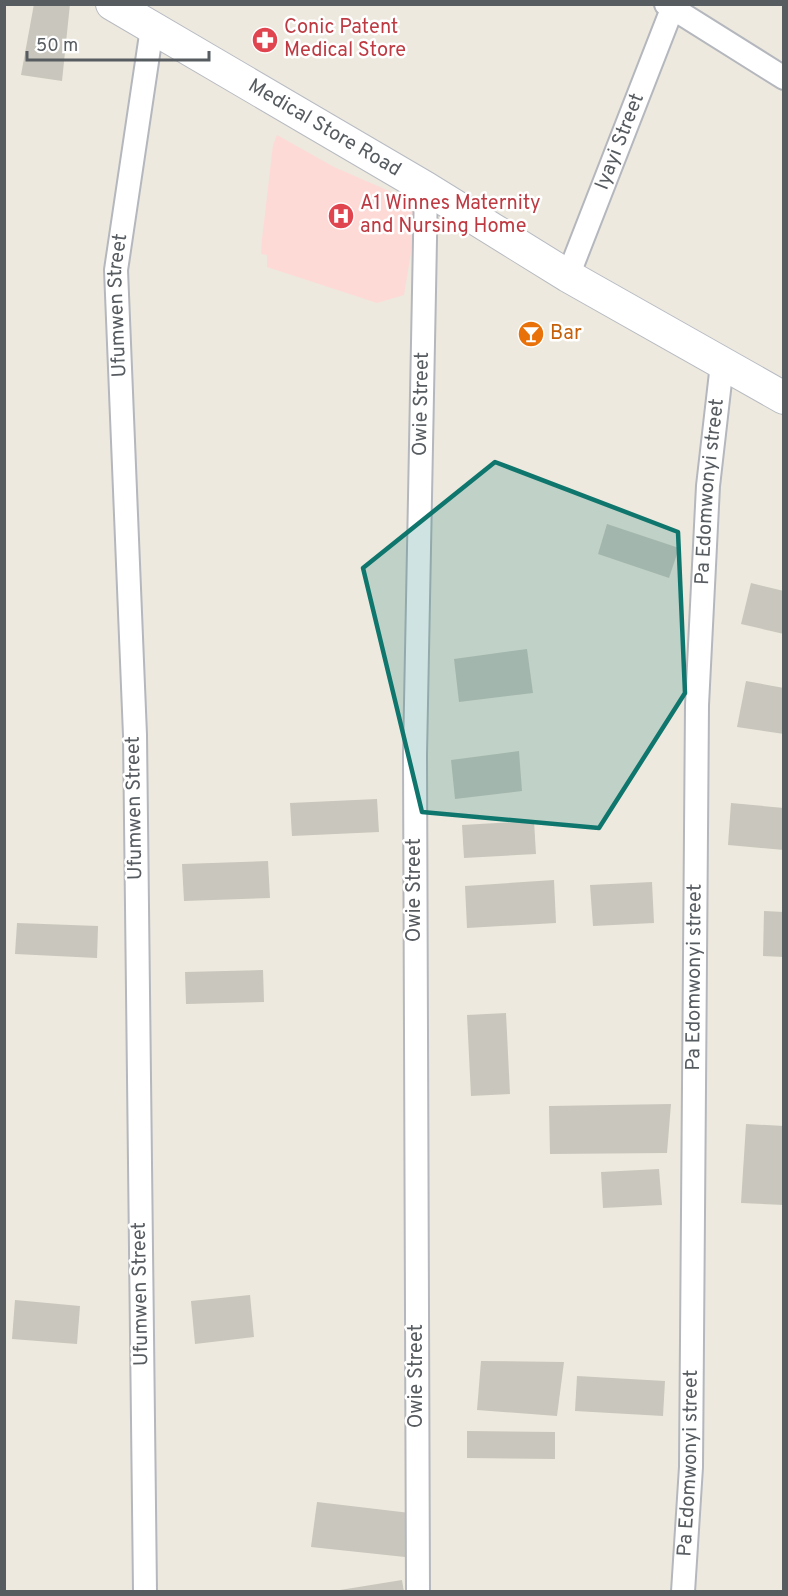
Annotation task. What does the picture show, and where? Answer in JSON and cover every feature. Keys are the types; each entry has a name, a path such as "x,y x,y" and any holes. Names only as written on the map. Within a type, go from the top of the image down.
{"street":[{"name":"Medical Store Road","path":"112,4 426,188 568,276 783,398"},
{"path":"669,7 783,78"},
{"name":"Iyayi Street","path":"568,276 669,7"},
{"name":"Ufumwen Street","path":"145,1592 135,735 116,270 152,28"},
{"name":"Owie Street","path":"418,1592 415,755 426,188"},
{"name":"Pa Edomwonyi street","path":"683,1592 691,1467 697,705 708,486 722,364"}],"highlighted area":[{"path":"495,462 678,532 685,693 599,828 422,812 363,568"}],"shaded area":[{"name":"A1 Winnes Maternity and Nursing Home","path":"277,135 334,167 419,204 404,295 377,303 267,267 267,255 261,254 262,239 273,145"}],"building":[{"path":"34,4 70,4 62,81 21,75"},
{"path":"607,524 679,548 669,578 598,554"},
{"path":"751,583 784,591 784,634 741,624"},
{"path":"527,649 533,693 459,702 454,659"},
{"path":"746,681 784,688 784,734 737,727"},
{"path":"519,751 522,791 455,799 451,760"},
{"path":"377,799 379,832 292,836 290,803"},
{"path":"731,803 784,808 784,850 728,845"},
{"path":"534,821 536,854 464,858 462,825"},
{"path":"268,861 270,898 184,901 182,864"},
{"path":"554,880 556,923 467,928 465,886"},
{"path":"652,882 654,923 593,926 590,885"},
{"path":"764,911 784,912 784,957 763,956"},
{"path":"17,923 98,926 97,958 15,954"},
{"path":"263,970 264,1002 186,1004 185,972"},
{"path":"506,1013 510,1094 471,1096 467,1015"},
{"path":"671,1104 667,1153 550,1154 549,1106"},
{"path":"746,1124 784,1126 784,1205 741,1203"},
{"path":"659,1169 662,1205 603,1208 601,1172"},
{"path":"250,1295 254,1337 195,1344 191,1301"},
{"path":"15,1300 80,1306 77,1344 12,1339"},
{"path":"481,1361 564,1362 557,1416 477,1410"},
{"path":"577,1376 665,1381 663,1416 575,1411"},
{"path":"467,1431 555,1432 555,1459 467,1458"},
{"path":"317,1502 410,1513 405,1557 311,1547"},
{"path":"402,1580 404,1592 340,1592 340,1590"}],"place":[{"name":"Conic Patent Medical Store","path":"265,40"},
{"name":"A1 Winnes Maternity and Nursing Home","path":"341,216"},
{"name":"Bar","path":"531,334"}]}
